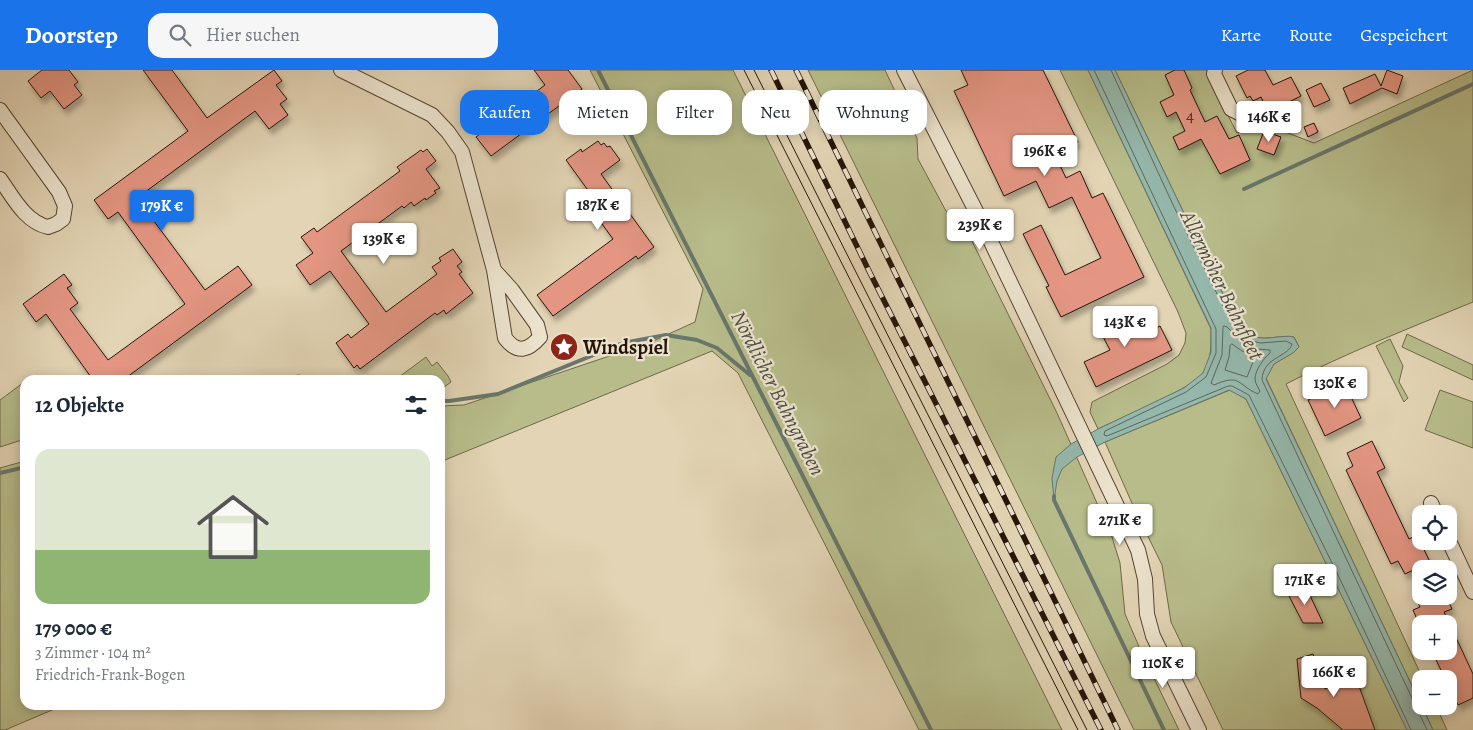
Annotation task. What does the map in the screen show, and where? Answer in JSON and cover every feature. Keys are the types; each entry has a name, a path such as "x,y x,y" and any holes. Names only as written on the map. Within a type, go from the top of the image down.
{"street":[{"path":"341,70 432,115 448,132 462,152 494,270 505,338 516,348 521,349 532,346 540,337 537,325 512,290 494,270"},
{"path":"904,70 982,223 1138,550 1144,579 1147,614 1153,636 1199,730"},
{"path":"1215,70 1214,74 1232,109 1243,116 1256,120"},
{"path":"0,110 63,199 65,212 63,218 56,224 48,227 33,222 0,179"},
{"path":"1453,550 1473,592"}],"green space":[{"path":"590,70 733,70 743,90 742,135 765,135 1062,730 919,730 738,373 712,351 445,460 445,406 464,405 651,342 695,322 703,289 624,135 647,135 647,90 600,90"},
{"path":"808,70 885,70 894,90 819,90 819,92"},
{"path":"1060,70 1088,70 1211,329 1208,363 1203,373 1196,380 1154,403 1098,429 1090,412 1092,402 1167,364 1179,355 1185,343 1186,333 1178,312"},
{"path":"1115,70 1208,70 1207,74 1237,133 1259,122 1314,143 1473,70 1473,302 1355,351 1286,384 1412,655 1412,660 1414,660 1419,670 1412,670 1412,686 1266,378 1274,364 1299,347 1294,337 1255,337 1246,331 1235,319"},
{"path":"840,135 916,135 918,159 946,211 967,231 1057,413 1112,537 1120,563 1125,614 1179,730 1134,730"},
{"path":"1407,334 1473,365 1473,380 1402,347"},
{"path":"1390,339 1403,366 1399,382 1408,398 1404,402 1376,346"},
{"path":"426,357 432,366 437,362 451,382 445,386 445,375 402,375"},
{"path":"20,385 20,441 0,447 0,400"},
{"path":"1230,390 1246,399 1407,730 1223,730 1171,622 1162,565 1105,442"},
{"path":"1440,390 1473,402 1473,448 1425,430"},
{"path":"20,462 20,710 52,710 5,730 0,730 0,468"},
{"path":"1426,715 1440,715 1447,730 1433,730"}],"water":[{"path":"1088,70 1115,70 1235,319 1246,331 1255,337 1294,337 1299,347 1293,353 1274,364 1266,379 1412,686 1412,715 1426,715 1433,730 1407,730 1246,399 1229,390 1105,442 1077,457 1062,469 1057,481 1054,500 1052,478 1056,457 1071,444 1184,388 1203,373 1211,352 1211,328"}],"building":[{"path":"42,70 69,70 78,82 74,85 82,95 64,109 50,91 41,98 28,81"},
{"path":"143,70 172,70 207,118 274,70 282,81 276,85 287,99 280,104 288,115 269,129 255,111 137,198 205,290 238,266 252,285 130,375 89,375 46,314 36,322 23,304 64,274 72,285 67,288 78,303 70,309 108,360 185,304 118,212 108,219 94,200 188,131"},
{"path":"534,70 568,70 582,89 559,90 559,106 549,113 549,90 538,90 545,85"},
{"path":"961,70 1043,70 1078,142 1054,153 1066,178 1080,171 1092,198 1103,193 1144,277 1061,317 1046,287 1049,286 1023,234 1041,225 1065,275 1101,258 1072,197 1049,208 1036,181 1004,196 954,91 968,85"},
{"path":"1175,70 1184,70 1192,88 1190,90 1205,122 1217,116 1229,139 1239,135 1250,160 1220,174 1201,139 1179,150 1173,137 1185,131 1176,112 1167,117 1160,102 1174,95 1165,75"},
{"path":"1248,70 1265,70 1273,85 1291,77 1301,96 1285,104 1289,111 1272,120 1261,97 1253,101 1250,96 1247,98 1236,76"},
{"path":"1387,70 1403,76 1397,94 1382,88 1350,104 1343,88 1375,74 1381,86"},
{"path":"1321,83 1330,100 1314,107 1306,90"},
{"path":"1314,123 1318,132 1308,137 1304,127"},
{"path":"1264,131 1281,137 1274,155 1257,149"},
{"path":"479,135 520,135 491,156 476,137"},
{"path":"598,141 601,145 604,143 607,147 610,146 620,160 601,174 654,247 638,259 636,256 553,316 537,295 613,239 583,198 590,193 566,160 581,149 582,152"},
{"path":"427,149 436,161 426,169 440,188 434,191 436,193 414,206 411,202 404,208 402,206 341,251 386,312 437,274 432,267 441,261 439,258 453,249 462,262 457,266 462,272 459,274 473,293 446,314 444,310 437,315 435,313 360,369 357,365 354,368 336,343 348,334 351,338 369,324 330,271 310,285 296,265 313,253 301,237 314,228 317,232 400,171 397,167 421,150 423,152"},
{"path":"1126,308 1139,336 1160,326 1172,350 1096,387 1084,362 1110,350 1096,323"},
{"path":"1344,382 1361,418 1325,436 1308,400"},
{"path":"1372,441 1385,468 1377,472 1409,539 1412,538 1412,550 1424,550 1429,560 1412,560 1412,571 1405,574 1398,561 1391,564 1346,470 1353,466 1347,453"},
{"path":"1305,585 1323,623 1303,623 1288,594"},
{"path":"1419,605 1450,605 1452,609 1444,612 1445,615 1415,615 1413,610 1420,607"},
{"path":"1457,640 1473,674 1473,698 1458,705 1457,670 1441,670 1436,660 1457,660"},
{"path":"1313,654 1325,689 1356,678 1375,730 1343,730 1317,708 1301,698 1297,659"}],"waterway":[{"name":"Nördlicher Bahngraben","path":"598,70 931,730"},
{"path":"1244,189 1473,84"},
{"path":"445,401 498,394 623,343 666,335 697,340 717,348 750,375"},
{"path":"0,473 20,468"},
{"path":"1054,496 1054,500 1164,730"}],"tram line":[{"path":"744,70 1078,730"},
{"path":"754,70 1087,730"}],"railway":[{"path":"771,70 870,273 1101,730"},
{"path":"796,70 1118,730"}],"place":[{"name":"Windspiel","path":"564,347"}],"water label":[{"name":"Allermöher Bahnfleet","path":"1222,285"}]}
